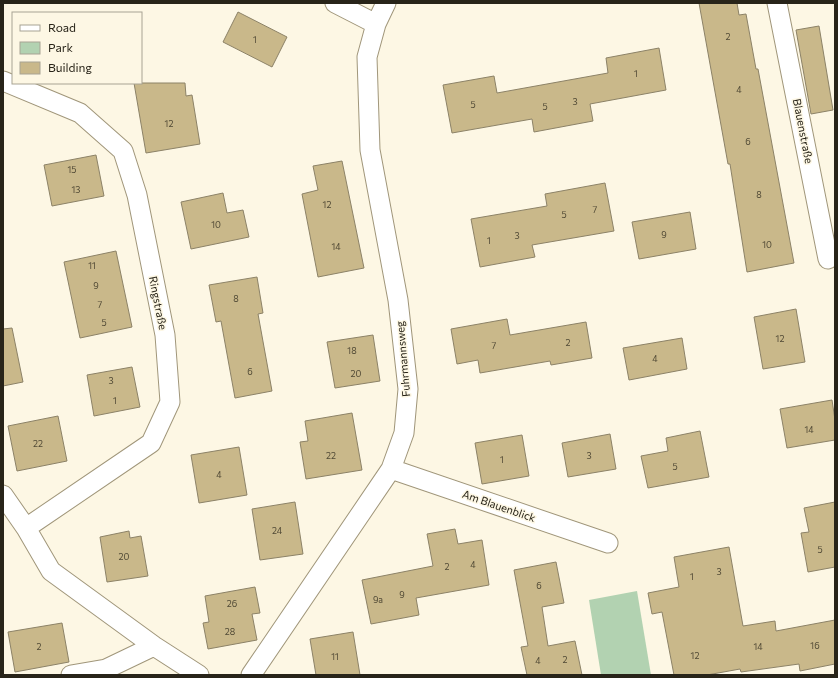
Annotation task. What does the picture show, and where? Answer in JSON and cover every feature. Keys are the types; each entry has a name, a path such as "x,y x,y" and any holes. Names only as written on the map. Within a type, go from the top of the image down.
{"street":[{"path":"335,3 376,24"},
{"name":"Fuhrmannsweg","path":"251,675 391,469 404,432 408,389 398,300 370,150 367,57 376,24 386,3"},
{"name":"Blauenstraße","path":"776,3 828,259"},
{"name":"Ringstraße","path":"3,82 80,113 123,151 136,196 165,335 170,402 151,443 26,528"},
{"name":"Am Blauenblick","path":"391,469 608,543"},
{"path":"5,503 26,528 51,571 154,646 199,675"},
{"path":"71,675 106,669 154,646"}],"green space":[{"path":"637,591 651,675 601,675 589,600"}],"building":[{"path":"699,3 737,3 739,15 746,14 756,69 758,69 794,263 747,272 730,164 728,164"},
{"path":"238,12 287,37 272,67 223,42"},
{"path":"819,26 833,110 811,114 796,30"},
{"path":"659,48 666,90 590,104 593,121 534,132 532,119 452,133 443,85 494,76 497,93 608,73 606,58"},
{"path":"185,83 186,96 192,95 200,144 146,153 134,84"},
{"path":"96,155 104,196 52,206 44,165"},
{"path":"342,161 364,268 318,277 302,194 318,190 313,166"},
{"path":"605,183 614,231 532,245 535,257 480,267 471,219 547,206 545,194"},
{"path":"223,193 227,213 243,210 249,237 191,249 181,202"},
{"path":"690,212 696,249 639,259 632,222"},
{"path":"116,251 132,327 80,338 64,262"},
{"path":"257,277 263,313 258,314 272,391 235,398 221,321 216,322 209,285"},
{"path":"796,309 805,362 763,369 754,317"},
{"path":"507,319 510,335 586,322 592,358 551,365 550,361 480,373 478,360 457,364 451,329"},
{"path":"12,328 23,382 3,386 3,329"},
{"path":"373,335 380,381 335,388 327,342"},
{"path":"682,338 687,369 629,380 623,348"},
{"path":"132,367 140,407 94,416 87,375"},
{"path":"832,400 835,420 835,440 787,448 780,409"},
{"path":"352,413 362,470 306,479 300,442 308,441 305,421"},
{"path":"58,416 67,461 17,471 8,426"},
{"path":"700,431 709,477 648,488 641,456 668,451 666,438"},
{"path":"610,434 616,469 568,477 562,443"},
{"path":"522,435 529,476 482,484 475,443"},
{"path":"239,447 247,495 199,503 191,455"},
{"path":"295,502 303,554 260,560 252,509"},
{"path":"835,502 835,567 808,572 801,533 809,532 804,508"},
{"path":"455,529 458,544 482,540 489,585 416,598 419,615 371,624 362,580 433,566 427,534"},
{"path":"129,531 130,538 141,536 148,576 107,582 100,537"},
{"path":"729,547 743,626 775,621 776,631 835,620 835,664 800,671 799,664 741,672 740,669 707,675 674,675 662,612 652,614 648,593 679,587 674,557"},
{"path":"556,562 564,603 542,607 548,646 575,641 582,675 527,675 521,647 528,646 514,570"},
{"path":"255,587 260,613 252,614 257,640 208,649 203,623 209,622 205,596"},
{"path":"62,623 69,662 15,672 8,632"},
{"path":"353,632 360,675 316,675 310,639"}]}
